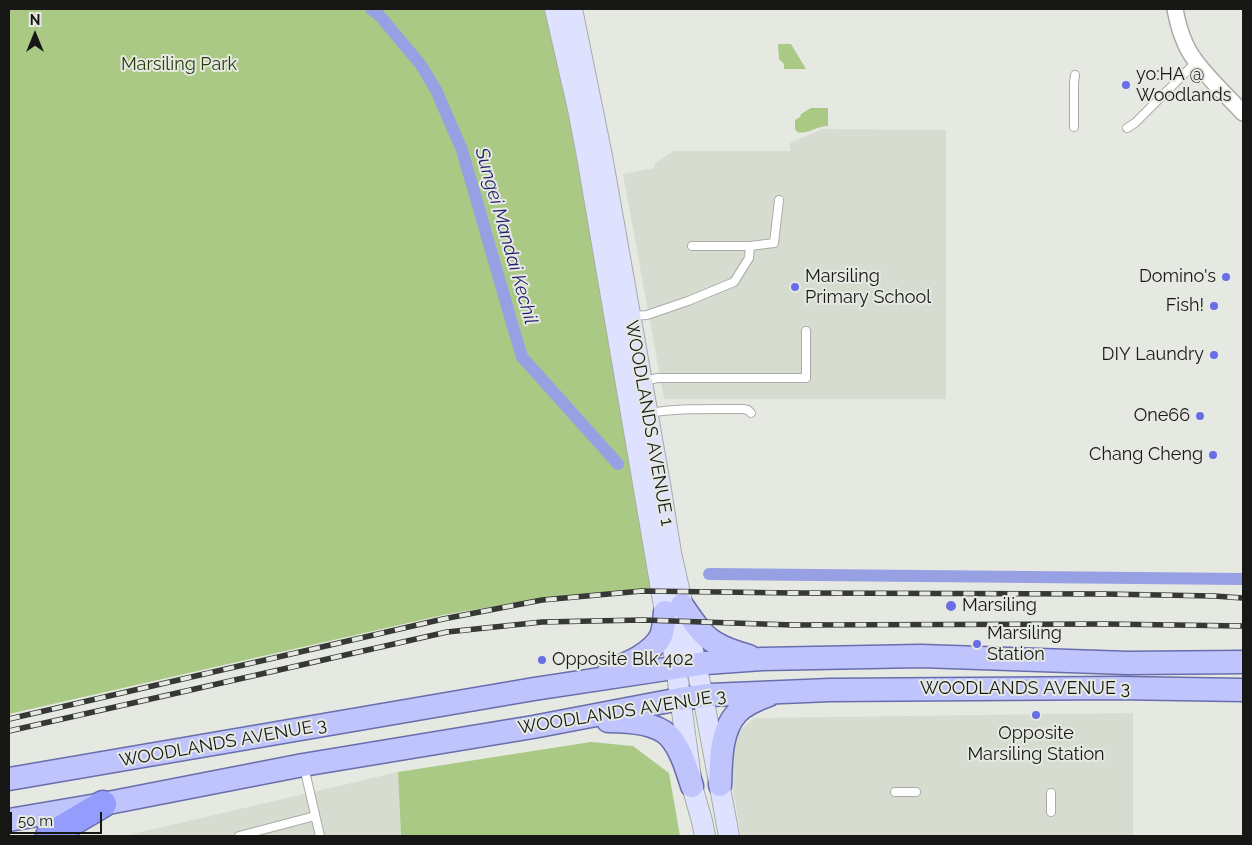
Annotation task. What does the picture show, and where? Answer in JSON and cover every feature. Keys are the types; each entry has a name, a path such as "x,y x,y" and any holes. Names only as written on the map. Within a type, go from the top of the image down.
{"highway":[{"path":"49,836 103,804"}],"main road":[{"name":"WOODLANDS AVENUE 1","path":"555,9 578,108 640,414 660,484 671,553 674,609 691,640 680,699 692,786 705,836"},
{"name":"WOODLANDS AVENUE 1","path":"572,9 602,156 642,381 640,414"},
{"path":"565,684 611,670 638,657 653,647 674,609 713,642 729,650 762,659"},
{"name":"WOODLANDS AVENUE 3","path":"9,780 464,701 686,666 762,659 921,656 1128,663 1242,661"},
{"name":"WOODLANDS AVENUE 1","path":"686,666 703,696 729,836"},
{"name":"WOODLANDS AVENUE 3","path":"9,820 103,804 303,765 703,696 839,690 1116,688 1243,690"},
{"path":"720,785 724,740 733,718 746,706 777,692"},
{"path":"553,723 621,721 656,728 669,736 674,744 692,786"}],"street":[{"path":"1175,9 1185,44 1196,62 1243,113"}],"lane":[{"path":"1127,128 1135,123 1196,62"},
{"path":"1074,127 1075,76"},
{"path":"692,246 750,246 774,243 779,200"},
{"path":"630,316 647,315 672,307 734,282 749,258 750,246"},
{"path":"642,381 658,378 806,378 806,332"},
{"path":"640,414 663,410 726,409 743,409 751,413"},
{"path":"303,765 320,836"},
{"path":"894,792 916,792"},
{"path":"1050,812 1051,793"},
{"path":"239,836 315,816"}],"shaded area":[{"name":"Marsiling Primary School","path":"822,129 946,130 946,399 664,399 623,174 655,168 654,164 674,151 790,151 790,143"},
{"path":"1133,713 1133,836 741,836 728,759 735,735 754,718"},
{"path":"398,772 401,836 124,836"}],"green space":[{"name":"Marsiling Park","path":"9,9 546,9 568,111 652,588 538,599 443,615 9,714"},
{"path":"778,44 791,44 806,69 784,69 784,64 779,59"},
{"path":"811,108 828,108 828,126 801,133 797,132 795,120"},
{"path":"591,742 633,746 669,773 680,836 401,836 398,772"}],"waterway":[{"name":"Sungei Mandai Kechil","path":"371,9 380,16 421,65 436,90 462,150 522,357 618,464"},
{"path":"709,574 1243,579"}],"railway":[{"path":"9,719 443,619 542,600 642,591 1105,594 1243,598"},
{"path":"9,731 447,632 542,622 643,620 793,625 1106,624 1243,626"}],"place":[{"name":"yo:HA @ Woodlands","path":"1126,85"},
{"name":"Domino's","path":"1226,277"},
{"name":"Marsiling Primary School","path":"795,287"},
{"name":"Fish!","path":"1214,306"},
{"name":"DIY Laundry","path":"1214,355"},
{"name":"One66","path":"1200,416"},
{"name":"Chang Cheng","path":"1213,455"},
{"name":"Marsiling","path":"951,606"},
{"name":"Marsiling Station","path":"977,644"},
{"name":"Opposite Blk 402","path":"542,660"},
{"name":"Opposite Marsiling Station","path":"1036,715"}]}
